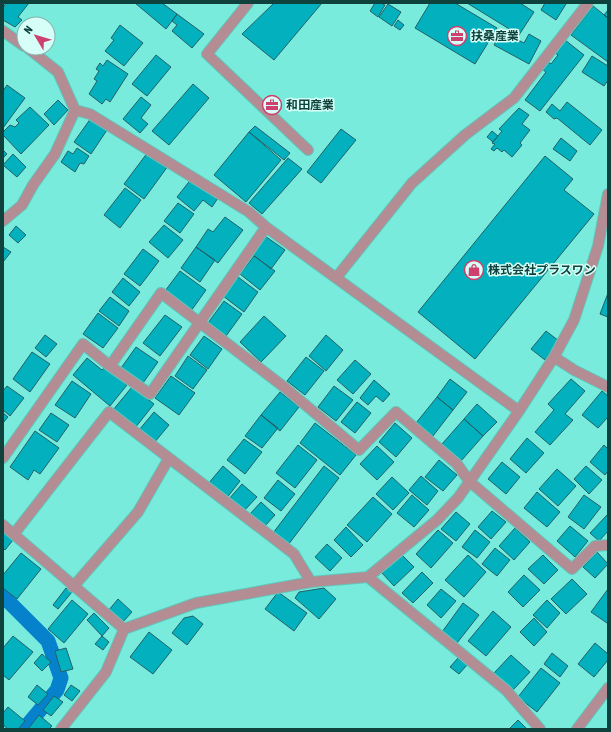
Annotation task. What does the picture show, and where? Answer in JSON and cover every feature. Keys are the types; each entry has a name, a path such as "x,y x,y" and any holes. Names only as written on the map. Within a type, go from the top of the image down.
{"street":[{"path":"248,3 208,54 308,150"},
{"path":"336,278 412,183 465,135 514,98 588,3"},
{"path":"3,31 16,40"},
{"path":"38,56 58,72 76,110 96,118 249,212 266,227 519,411"},
{"path":"3,221 22,205 33,185 55,154 76,110"},
{"path":"61,729 106,672 124,629 196,603 311,582 368,577 437,520 458,498 519,411 554,357 574,320 598,246 608,194"},
{"path":"3,458 83,344 110,366 150,394 266,227"},
{"path":"110,366 161,293 284,387 359,450 396,412 458,464 469,481 572,569 595,546 608,545"},
{"path":"554,357 574,370 608,387"},
{"path":"14,534 109,412 294,554 311,582"},
{"path":"73,587 138,512 169,458"},
{"path":"3,525 73,587 124,629"},
{"path":"368,577 506,690 540,729"},
{"path":"577,729 608,688"}],"building":[{"path":"6,3 29,3 19,16 16,16 15,27 3,20 3,8"},
{"path":"135,3 162,3 177,14 166,29"},
{"path":"274,3 322,3 274,60 242,34"},
{"path":"375,3 385,5 378,17 370,11"},
{"path":"430,3 455,3 497,28 475,64 415,28"},
{"path":"467,3 520,3 534,12 519,35"},
{"path":"545,3 566,4 556,20 541,10"},
{"path":"388,4 401,12 392,26 379,17"},
{"path":"593,6 608,18 608,62 571,35"},
{"path":"608,10 608,18 604,15"},
{"path":"177,14 204,34 192,48 172,31 177,25 172,21"},
{"path":"398,20 404,25 400,30 394,26"},
{"path":"120,25 143,43 124,66 105,51 114,40 111,38"},
{"path":"501,31 524,43 529,34 541,41 529,64 494,45"},
{"path":"565,40 584,55 540,111 525,100 546,72 542,69 547,61 551,64 558,55 555,53"},
{"path":"156,55 171,67 147,96 132,84"},
{"path":"592,56 608,66 608,80 604,86 582,72"},
{"path":"107,60 128,74 110,102 106,99 102,104 89,94 97,81 94,79 99,71 96,69 100,63 103,66"},
{"path":"193,84 209,98 169,145 152,131"},
{"path":"7,85 25,98 3,128 3,91"},
{"path":"141,97 151,105 141,118 148,124 140,133 123,119"},
{"path":"58,100 68,110 54,125 44,114"},
{"path":"567,102 602,130 590,145 557,118 554,119 546,112 552,104 560,111"},
{"path":"30,107 49,125 21,154 3,135 3,132 10,125 15,127 19,123 16,120"},
{"path":"519,108 529,115 522,124 530,130 520,143 522,145 512,157 504,150 502,152 497,148 494,151 491,149 495,144 492,143 502,131 499,129"},
{"path":"91,118 107,130 91,154 74,142"},
{"path":"255,126 290,153 284,160 249,132"},
{"path":"341,129 356,140 321,183 307,172"},
{"path":"492,131 498,136 493,142 487,137"},
{"path":"249,132 281,160 246,202 214,175"},
{"path":"561,138 577,151 570,161 553,149"},
{"path":"77,148 89,156 84,164 80,163 75,172 61,162 68,151 73,154"},
{"path":"3,150 7,154 3,158"},
{"path":"148,152 168,166 144,199 124,184"},
{"path":"13,154 26,167 17,177 3,165"},
{"path":"545,156 573,179 564,190 594,214 475,359 418,312"},
{"path":"288,158 302,169 262,214 249,203"},
{"path":"192,178 218,198 212,207 203,200 194,211 177,197"},
{"path":"125,188 141,200 120,228 104,215"},
{"path":"178,203 194,214 180,233 164,221"},
{"path":"225,217 243,230 218,263 196,247 208,229 213,232"},
{"path":"164,225 183,240 168,258 149,242"},
{"path":"16,226 26,235 18,243 9,235"},
{"path":"265,236 285,250 271,269 251,253"},
{"path":"3,247 11,252 3,262"},
{"path":"196,247 215,260 200,282 181,268"},
{"path":"143,249 159,261 140,286 124,274"},
{"path":"254,256 275,271 260,290 240,274"},
{"path":"180,271 206,290 191,311 165,291"},
{"path":"238,277 258,292 244,312 223,296"},
{"path":"123,278 140,292 129,306 112,292"},
{"path":"608,293 608,317 600,314"},
{"path":"110,297 129,311 119,326 99,311"},
{"path":"224,301 242,314 226,336 208,323"},
{"path":"98,313 118,328 103,348 83,334"},
{"path":"165,315 182,327 160,356 143,343"},
{"path":"264,316 286,336 261,362 240,342"},
{"path":"546,331 559,341 545,360 531,349"},
{"path":"45,335 57,344 46,357 35,348"},
{"path":"326,335 343,350 326,371 309,356"},
{"path":"204,336 222,349 208,369 190,355"},
{"path":"136,347 158,362 143,383 121,368"},
{"path":"32,352 50,364 30,392 13,379"},
{"path":"188,356 207,370 193,389 175,376"},
{"path":"306,357 324,371 305,395 287,381"},
{"path":"87,358 102,370 105,367 127,385 110,406 73,375"},
{"path":"355,360 371,374 353,394 337,380"},
{"path":"171,376 195,393 179,415 155,398"},
{"path":"450,379 467,392 453,410 437,397"},
{"path":"571,379 585,391 565,414 573,420 550,445 535,432 554,410 548,404"},
{"path":"374,380 390,394 383,402 376,396 368,405 360,398"},
{"path":"72,381 91,394 75,418 55,405"},
{"path":"7,386 24,398 10,416 3,410 3,391"},
{"path":"334,386 353,400 336,421 318,407"},
{"path":"132,387 154,404 135,428 113,410"},
{"path":"602,391 608,396 608,417 598,428 582,415"},
{"path":"280,392 299,407 280,431 261,415"},
{"path":"437,397 453,410 433,436 416,423"},
{"path":"357,402 371,413 355,433 341,422"},
{"path":"477,404 497,422 483,436 464,419"},
{"path":"154,412 169,425 154,443 139,430"},
{"path":"3,413 8,417 3,423"},
{"path":"51,413 69,425 57,442 39,430"},
{"path":"261,415 278,428 262,448 245,436"},
{"path":"464,419 483,436 461,461 442,444"},
{"path":"315,423 356,455 340,475 300,443"},
{"path":"395,423 412,438 396,457 379,442"},
{"path":"35,431 59,448 40,474 34,470 28,480 10,467"},
{"path":"527,438 544,453 526,473 510,459"},
{"path":"244,439 262,452 245,474 227,460"},
{"path":"298,445 317,460 295,488 276,473"},
{"path":"604,445 608,449 608,471 605,475 590,462"},
{"path":"377,446 394,462 377,480 360,464"},
{"path":"439,460 457,475 443,491 425,477"},
{"path":"502,462 520,477 506,494 488,479"},
{"path":"223,466 240,481 226,499 208,484"},
{"path":"324,466 339,478 288,545 273,533"},
{"path":"586,466 602,480 589,494 574,479"},
{"path":"557,469 576,486 558,506 539,489"},
{"path":"421,476 438,491 427,505 409,490"},
{"path":"392,477 409,493 393,510 376,494"},
{"path":"278,480 295,494 281,511 264,498"},
{"path":"242,484 257,497 242,513 228,500"},
{"path":"537,492 560,512 547,527 524,508"},
{"path":"412,495 429,510 414,527 397,513"},
{"path":"584,495 601,507 584,529 568,517"},
{"path":"373,497 392,514 367,542 347,525"},
{"path":"261,502 275,515 263,528 249,515"},
{"path":"492,511 506,522 491,539 478,527"},
{"path":"456,512 470,524 456,541 441,529"},
{"path":"608,514 608,531 599,541 590,533"},
{"path":"570,526 588,541 575,557 557,541"},
{"path":"346,527 363,545 351,557 334,540"},
{"path":"515,528 530,542 514,560 499,546"},
{"path":"438,530 453,543 431,568 416,554"},
{"path":"475,530 490,542 477,558 462,547"},
{"path":"3,532 13,540 5,550 3,548"},
{"path":"327,544 342,558 330,571 315,557"},
{"path":"495,548 510,560 497,576 482,564"},
{"path":"597,552 608,564 595,578 583,567"},
{"path":"21,553 41,569 17,599 3,588 3,575"},
{"path":"402,555 414,567 394,586 382,573"},
{"path":"468,555 486,572 464,597 445,580"},
{"path":"543,555 558,570 544,584 528,569"},
{"path":"422,572 433,583 413,603 402,593"},
{"path":"524,575 540,590 523,607 508,592"},
{"path":"572,579 587,594 566,614 551,599"},
{"path":"66,588 72,592 58,609 53,605"},
{"path":"324,588 336,599 319,619 295,598 299,592"},
{"path":"441,589 456,601 441,618 427,605"},
{"path":"608,589 608,622 607,623 591,612"},
{"path":"278,592 307,613 294,631 265,609"},
{"path":"118,599 132,612 122,623 108,611"},
{"path":"72,600 88,614 64,643 48,629"},
{"path":"547,600 560,613 547,628 533,615"},
{"path":"463,603 479,615 457,643 442,632"},
{"path":"493,611 511,627 486,656 468,641"},
{"path":"94,613 109,628 102,636 87,620"},
{"path":"193,616 203,624 187,645 172,633 184,618"},
{"path":"534,618 547,632 534,646 520,632"},
{"path":"149,632 172,650 153,674 130,657"},
{"path":"13,636 33,652 9,680 3,675 3,648"},
{"path":"102,636 109,642 103,650 95,644"},
{"path":"595,643 608,654 608,660 594,677 578,664"},
{"path":"66,648 73,669 61,672 55,651"},
{"path":"552,653 568,666 560,677 544,664"},
{"path":"42,654 51,662 42,671 34,663"},
{"path":"511,655 530,672 512,691 494,673"},
{"path":"458,658 467,665 459,674 450,667"},
{"path":"541,668 560,683 537,712 518,697"},
{"path":"37,685 48,694 38,705 28,697"},
{"path":"71,685 80,691 72,701 64,695"},
{"path":"54,696 63,702 51,716 43,710"},
{"path":"8,707 25,721 18,729 8,729 3,725 3,713"},
{"path":"39,715 52,726 49,729 28,729"},
{"path":"518,720 527,729 509,729"}],"waterway":[{"path":"3,596 48,641 61,678 57,690 24,729"}],"place":[{"name":"扶桑産業","path":"457,36"},
{"name":"和田産業","path":"272,105"},
{"name":"株式会社プラスワン","path":"474,270"}]}
